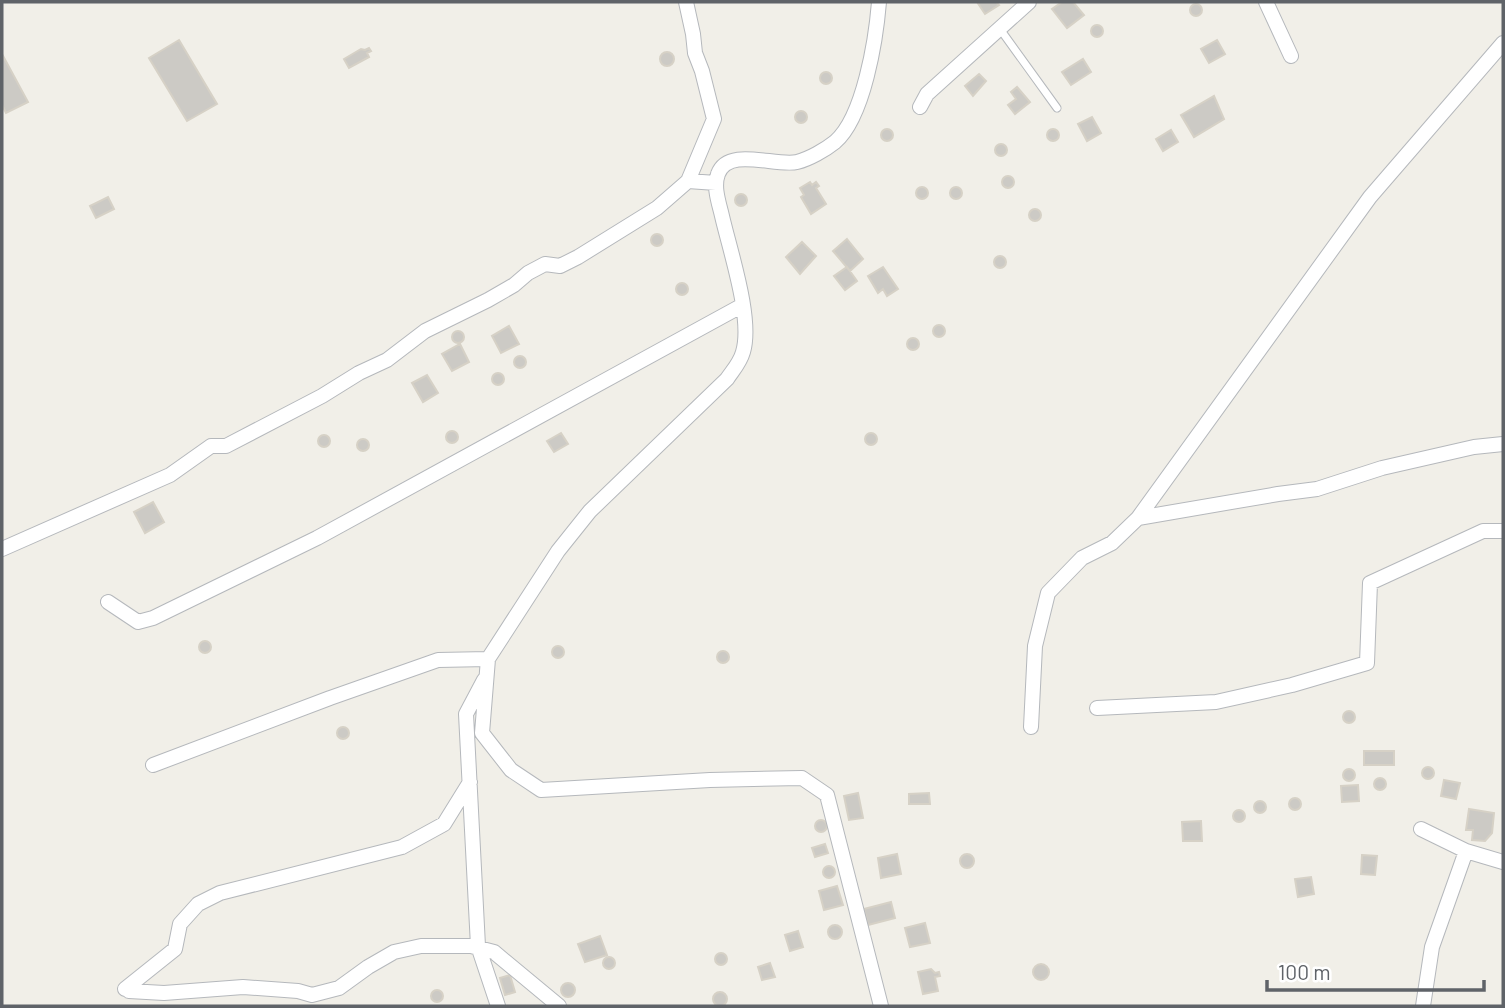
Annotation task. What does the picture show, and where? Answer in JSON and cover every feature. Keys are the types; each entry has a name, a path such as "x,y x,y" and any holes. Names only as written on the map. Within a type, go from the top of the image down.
{"street":[{"path":"2,550 170,475 211,446 226,446 387,360 437,324 514,285 528,273 545,264 560,266 578,257 657,208 688,181 713,119 705,80 695,53 686,2"},
{"path":"879,2 869,64 855,112 836,141 796,162 736,159 725,164 718,173 716,183 746,330 744,351 739,363 727,379 590,511 558,551 488,659 482,733 510,770 541,790 710,780 802,778 827,795 881,1006"},
{"path":"920,107 928,94 1029,2"},
{"path":"1266,2 1292,56"},
{"path":"1031,727 1035,646 1048,593 1082,558 1112,543 1138,518 1370,197 1503,43"},
{"path":"688,181 716,183"},
{"path":"108,602 138,622 153,618 317,538 743,305"},
{"path":"1138,518 1317,489 1382,468 1474,447 1503,444"},
{"path":"1097,708 1216,702 1292,685 1367,663 1370,583 1483,531 1503,531"},
{"path":"153,765 438,660 488,659"},
{"path":"487,675 466,714 478,946 498,1006"},
{"path":"125,990 175,948 180,925 198,904 220,893 402,847 444,824 470,782"},
{"path":"1421,829 1466,851 1503,862"},
{"path":"1423,1006 1432,947 1466,851"},
{"path":"125,990 164,993 243,987 312,995 338,988 383,958 408,948 478,946 494,951 559,1006"},
{"path":"125,990 135,1006"}],"lane":[{"path":"999,27 1057,108"}],"building":[{"path":"977,2 996,2 999,5 985,14"},
{"path":"1062,2 1073,2 1084,15 1067,28 1052,9"},
{"path":"1191,5 1201,5 1201,15 1191,15"},
{"path":"1092,26 1102,26 1102,36 1092,36"},
{"path":"179,40 217,104 187,121 149,58"},
{"path":"1217,40 1225,54 1209,63 1201,49"},
{"path":"369,48 369,57 349,68 344,59 361,49"},
{"path":"664,52 670,52 674,59 670,66 664,66 660,62 660,56"},
{"path":"2,54 28,102 6,113 2,105"},
{"path":"1083,59 1091,72 1071,85 1062,72"},
{"path":"821,73 831,73 831,83 821,83"},
{"path":"979,74 986,81 973,96 965,86"},
{"path":"1017,87 1030,102 1015,114 1008,105 1016,99 1011,92"},
{"path":"1214,96 1224,119 1194,137 1181,115"},
{"path":"796,112 806,112 806,122 796,122"},
{"path":"1092,117 1101,133 1087,141 1078,124"},
{"path":"882,130 892,130 892,140 882,140"},
{"path":"1048,130 1058,130 1058,140 1048,140"},
{"path":"1171,130 1178,142 1163,151 1156,139"},
{"path":"996,145 1006,145 1006,155 996,155"},
{"path":"1003,177 1013,177 1013,187 1003,187"},
{"path":"810,182 812,185 816,182 819,186 816,188 826,204 811,214 801,197 804,195 800,188"},
{"path":"917,188 927,188 927,198 917,198"},
{"path":"951,188 961,188 961,198 951,198"},
{"path":"736,195 746,195 746,205 736,205"},
{"path":"108,197 114,209 96,218 90,206"},
{"path":"1030,210 1040,210 1040,220 1030,220"},
{"path":"652,235 662,235 662,245 652,245"},
{"path":"847,239 863,259 850,271 833,251"},
{"path":"802,242 816,256 800,274 786,257"},
{"path":"995,257 1005,257 1005,267 995,267"},
{"path":"847,267 857,281 845,290 834,276"},
{"path":"883,267 898,289 887,296 883,289 878,293 868,276"},
{"path":"677,284 687,284 687,294 677,294"},
{"path":"509,326 519,344 501,353 492,336"},
{"path":"934,326 944,326 944,336 934,336"},
{"path":"453,332 463,332 463,342 453,342"},
{"path":"908,339 918,339 918,349 908,349"},
{"path":"460,344 469,362 452,371 442,354"},
{"path":"515,357 525,357 525,367 515,367"},
{"path":"493,374 503,374 503,384 493,384"},
{"path":"427,375 438,393 423,402 412,383"},
{"path":"447,432 457,432 457,442 447,442"},
{"path":"561,433 568,444 554,452 547,441"},
{"path":"866,434 876,434 876,444 866,444"},
{"path":"319,436 329,436 329,446 319,446"},
{"path":"358,440 368,440 368,450 358,450"},
{"path":"153,502 164,522 145,533 134,512"},
{"path":"200,642 210,642 210,652 200,652"},
{"path":"553,647 563,647 563,657 553,657"},
{"path":"718,652 728,652 728,662 718,662"},
{"path":"1344,712 1354,712 1354,722 1344,722"},
{"path":"338,728 348,728 348,738 338,738"},
{"path":"1364,751 1394,751 1394,765 1364,765"},
{"path":"1423,768 1433,768 1433,778 1423,778"},
{"path":"1344,770 1354,770 1354,780 1344,780"},
{"path":"1375,779 1385,779 1385,789 1375,789"},
{"path":"1444,780 1460,783 1456,799 1441,796"},
{"path":"1358,785 1359,801 1342,802 1341,786"},
{"path":"858,793 863,818 849,820 844,796"},
{"path":"929,793 930,804 909,804 909,794"},
{"path":"1290,799 1300,799 1300,809 1290,809"},
{"path":"1255,802 1265,802 1265,812 1255,812"},
{"path":"1469,809 1494,813 1492,833 1485,841 1472,840 1473,830 1466,830"},
{"path":"1234,811 1244,811 1244,821 1234,821"},
{"path":"816,821 826,821 826,831 816,831"},
{"path":"1201,821 1202,841 1183,841 1182,822"},
{"path":"825,844 828,853 815,857 812,848"},
{"path":"897,854 901,874 881,878 878,858"},
{"path":"967,854 972,856 972,866 967,868 962,866 960,861 962,856"},
{"path":"1362,855 1377,856 1375,875 1361,874"},
{"path":"824,867 834,867 834,877 824,877"},
{"path":"1311,877 1314,894 1298,897 1295,879"},
{"path":"837,886 843,905 824,910 819,891"},
{"path":"891,902 895,918 868,925 864,909"},
{"path":"925,923 930,943 910,947 905,928"},
{"path":"835,925 840,927 840,937 835,939 830,937 828,932 830,927"},
{"path":"798,931 803,947 790,951 785,935"},
{"path":"600,936 607,955 585,962 578,944"},
{"path":"716,954 726,954 726,964 716,964"},
{"path":"604,958 614,958 614,968 604,968"},
{"path":"770,963 775,977 762,980 758,967"},
{"path":"1041,964 1047,966 1047,978 1041,980 1035,978 1033,972 1035,966"},
{"path":"931,969 935,973 939,972 940,976 935,977 938,991 923,994 918,972"},
{"path":"510,975 515,992 505,995 500,978"},
{"path":"568,983 573,985 573,995 568,997 563,995 561,990 563,985"},
{"path":"432,991 442,991 442,1001 432,1001"},
{"path":"720,992 725,994 725,1004 720,1006 715,1004 713,999 715,994"}]}
